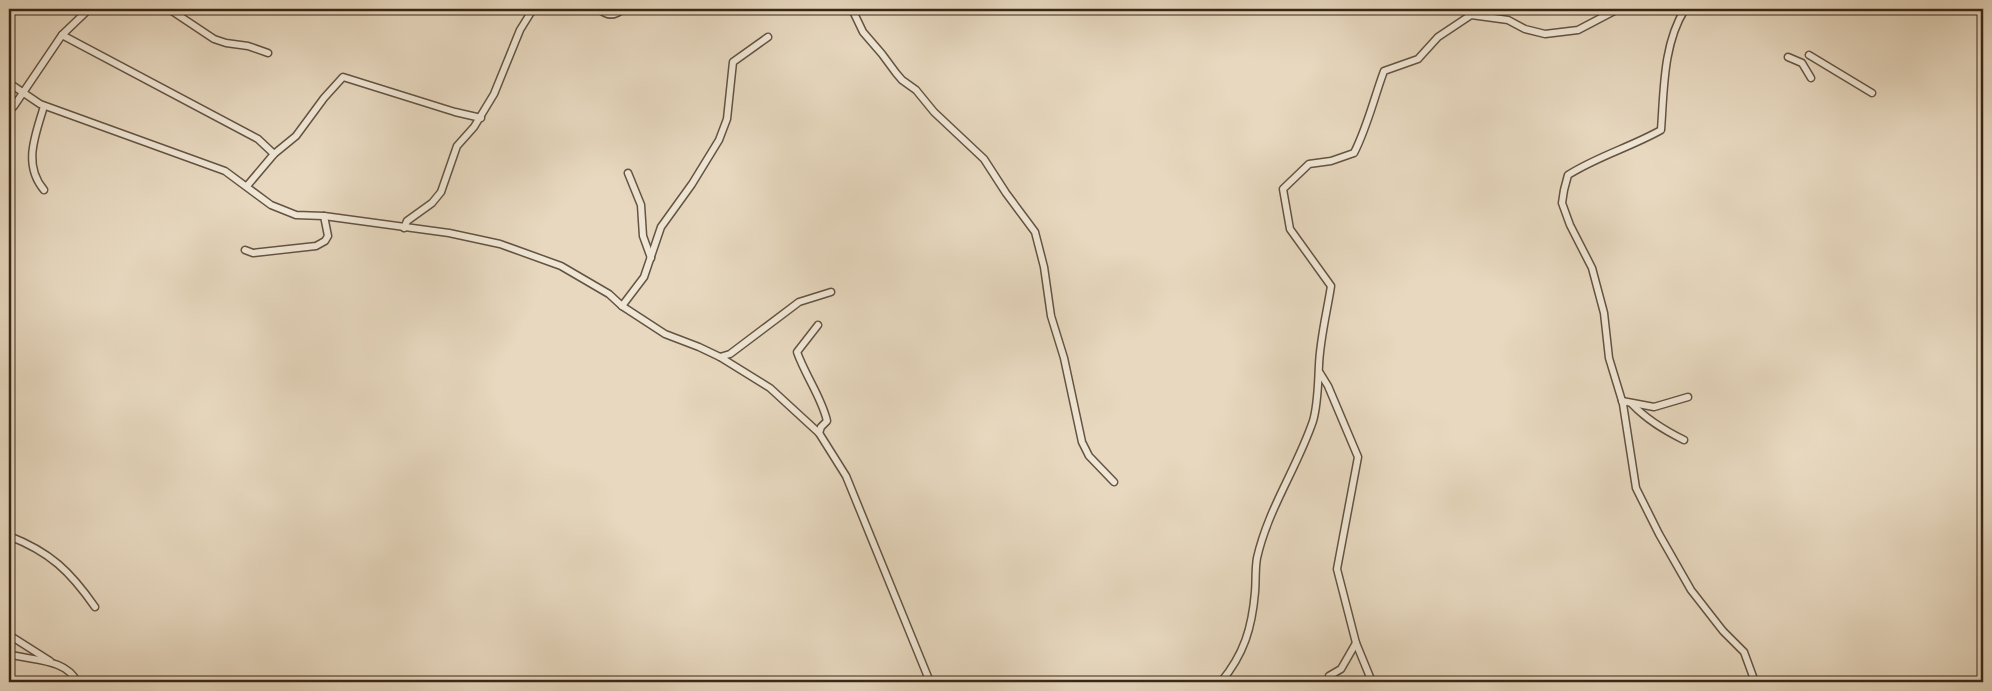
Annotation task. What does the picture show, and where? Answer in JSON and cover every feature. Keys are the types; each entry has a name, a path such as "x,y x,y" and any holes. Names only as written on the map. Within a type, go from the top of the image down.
{"street":[{"path":"9,111 62,35 89,9"},
{"path":"169,9 214,39 248,46 268,53"},
{"path":"404,228 407,222 438,197 457,146 481,118 494,94 520,30 533,9"},
{"path":"598,9 610,14 618,14 623,9"},
{"path":"852,9 863,32 902,80 916,90 934,112 984,158 1034,232 1044,267 1051,316 1064,358 1082,442 1089,456 1114,482"},
{"path":"1221,682 1233,667 1245,644 1253,613 1257,559 1273,509 1295,465 1313,420 1320,373 1321,346 1331,286 1290,228 1284,189 1309,164 1354,153 1362,137 1384,71 1418,59 1438,37 1471,14 1508,20 1525,29 1545,34 1578,30 1618,9"},
{"path":"1685,9 1672,38 1665,74 1661,130 1642,141 1586,164 1568,175 1562,203 1595,277 1604,313 1609,358 1622,400 1636,488 1691,590 1724,631 1744,652 1756,682"},
{"path":"62,35 258,139 274,154"},
{"path":"622,306 644,277 660,227 692,184 719,140 727,119 733,62 768,37"},
{"path":"1809,55 1872,93"},
{"path":"1788,57 1802,63 1811,78"},
{"path":"247,186 274,154 296,136 343,77 481,118"},
{"path":"9,83 22,94 44,106 225,170 271,205 296,215 324,216 449,233 500,244 561,266 609,294 622,306 665,334 700,347 720,357 770,388 819,434 846,476 930,682"},
{"path":"44,106 35,131 32,164 33,172 44,190"},
{"path":"628,173 641,205 643,236 651,258"},
{"path":"245,250 253,253 321,244 328,236 324,216"},
{"path":"720,357 730,354 799,302 831,292"},
{"path":"818,325 797,352 809,382 824,410 827,421 821,427 819,434"},
{"path":"1320,373 1328,386 1358,457 1346,510 1337,569 1356,643 1372,682"},
{"path":"1622,400 1654,407 1688,397"},
{"path":"1631,403 1644,416 1664,430 1684,440"},
{"path":"9,536 48,556 76,580 95,607"},
{"path":"9,635 53,663 68,670 77,682"},
{"path":"1329,676 1341,669 1356,643"},
{"path":"9,654 53,663"}]}
